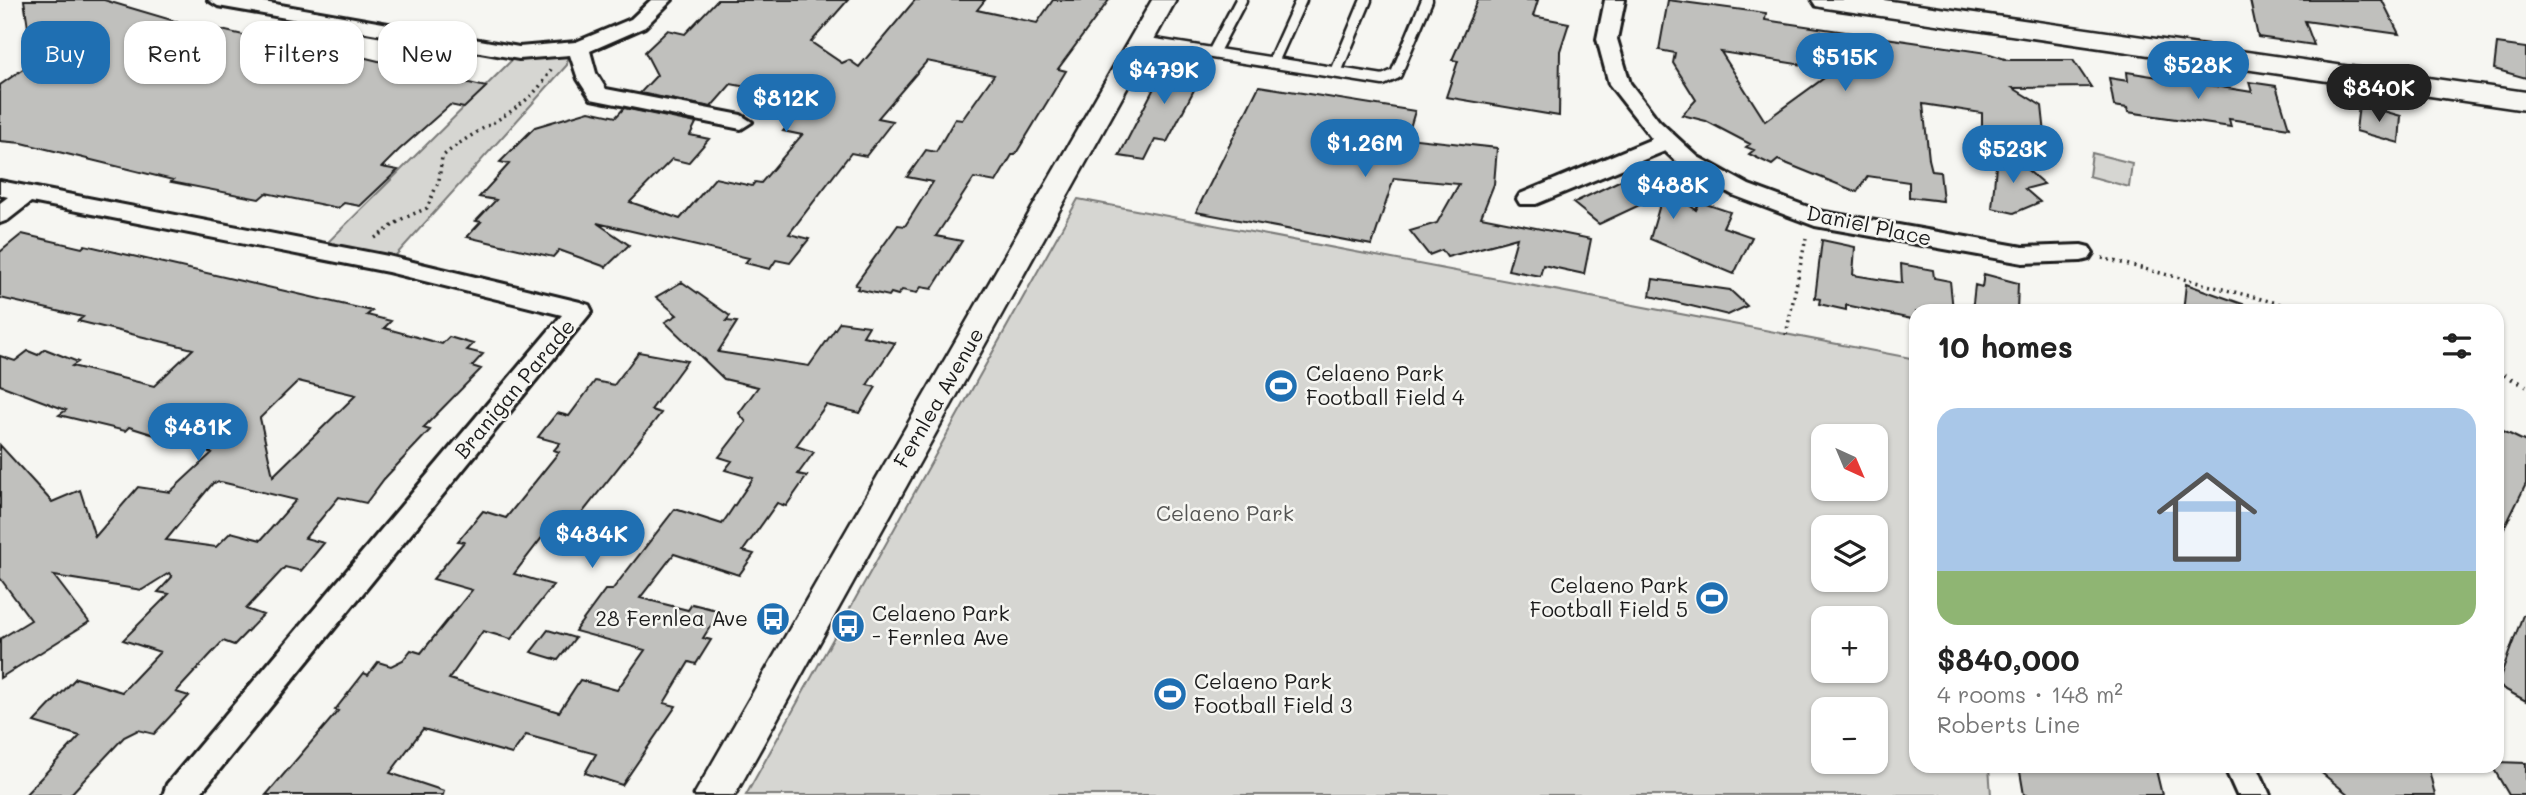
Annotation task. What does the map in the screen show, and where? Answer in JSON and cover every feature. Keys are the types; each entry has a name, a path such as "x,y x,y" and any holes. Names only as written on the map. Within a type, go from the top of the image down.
{"main road":[{"path":"1826,0 2526,101"}],"street":[{"path":"218,0 269,4 519,53 557,52 580,48 638,23 662,0"},
{"name":"Fernlea Avenue","path":"714,795 1164,0"},
{"name":"Daniel Place","path":"1615,0 1607,39 1620,83 1651,126 1690,162 1741,190 1811,216 2022,256 2081,253"},
{"path":"580,48 580,57 591,86 599,94 741,122"},
{"path":"1528,199 1668,141"},
{"name":"Branigan Parade","path":"0,188 356,258 580,311 179,795"},
{"path":"0,215 26,194"},
{"path":"2243,773 2254,795"}],"lane":[{"path":"1213,53 1241,0"},
{"path":"1273,62 1301,0"},
{"path":"1336,72 1366,0"},
{"path":"1142,42 1379,80 1396,74 1427,0"}],"path":[{"path":"356,258 378,234 427,208 439,180 442,158 467,136 516,112 546,82 557,52"},
{"path":"1786,335 1811,216"},
{"path":"2081,253 2152,268 2283,304"},
{"path":"2504,375 2526,386"}],"green space":[{"path":"568,51 567,65 388,264 319,251 519,53"},
{"path":"2092,153 2132,163 2129,187 2089,176"},
{"name":"Celaeno Park","path":"1078,199 1909,358 1909,773 1989,773 1991,795 746,795"}],"building":[{"path":"24,0 104,0 175,21 124,21 124,84 226,84 226,31 240,34 240,84 364,84 364,58 378,61 378,84 474,84 486,87 464,108 450,105 399,150 382,167 398,170 360,206 344,203 338,208 266,193 259,199 171,182 173,180 22,143 0,141 0,85 21,70 21,84 110,84 110,21 27,21"},
{"path":"717,0 848,0 811,42 842,63 849,60 859,67 915,0 985,0 977,10 1037,23 1053,0 1109,0 1058,69 1066,71 996,182 974,178 936,236 962,241 932,289 921,287 917,293 902,290 898,295 891,293 889,296 857,289 859,286 855,285 898,225 905,226 933,182 907,177 926,150 936,152 955,119 962,120 994,75 927,61 878,118 893,121 866,156 851,153 789,234 809,239 790,263 776,260 770,269 745,263 749,258 597,223 629,245 606,267 559,250 553,257 467,237 481,222 476,221 496,200 479,197 509,164 500,162 535,127 589,111 616,117 624,108 696,123 690,135 709,139 688,163 672,159 630,202 680,219 715,178 752,186 755,182 761,183 802,135 783,131 810,99 731,84 711,107 640,93 657,75 645,52 668,30 685,34"},
{"path":"1478,0 1538,0 1533,16 1569,23 1560,51 1559,116 1446,97 1458,61 1452,60"},
{"path":"1668,0 1766,13 1765,20 1987,53 2008,60 2073,60 2091,87 2013,88 2042,106 2045,134 2034,132 2035,137 1982,128 1982,113 1923,104 1929,159 1932,171 1940,172 1943,201 1909,197 1909,182 1868,176 1857,192 1778,160 1772,165 1749,154 1754,150 1746,147 1750,144 1706,121 1682,115 1696,100 1673,63 1675,53 1659,50","holes":["1721,52 1835,70 1765,121"]},
{"path":"2250,0 2382,0 2399,34 2305,21 2314,45 2258,37"},
{"path":"2497,44 2526,48 2526,78 2494,69"},
{"path":"1171,55 1209,61 1167,142 1155,140 1145,160 1119,156"},
{"path":"2127,72 2252,92 2249,82 2276,86 2289,128 2229,119 2231,127 2128,112 2127,108 2114,106 2109,78 2128,81"},
{"path":"1259,86 1415,111 1407,138 1497,148 1494,184 1481,217 1591,239 1584,274 1543,265 1540,276 1508,270 1517,238 1447,257 1442,250 1429,255 1410,231 1437,223 1459,184 1394,178 1372,245 1196,212"},
{"path":"2359,104 2401,116 2399,143 2356,131"},
{"path":"1998,145 2044,184 2025,189 2040,202 2014,213 1992,208"},
{"path":"1642,170 1696,210 1700,202 1730,212 1723,227 1752,237 1734,274 1650,239 1663,194 1599,224 1573,203"},
{"path":"22,234 82,248 85,245 372,311 367,315 391,321 384,328 442,344 449,337 473,344 467,350 483,354 472,366 481,369 423,428 430,430 384,479 366,503 339,497 305,538 324,543 301,571 285,567 246,609 263,615 234,645 223,641 176,692 189,696 154,734 138,730 124,737 70,795 25,795 80,736 34,722 76,678 122,692 160,652 123,640 169,594 158,592 172,577 169,573 142,590 54,576 89,622 0,678 0,639 31,620 0,578 0,445 52,502 80,490 95,537 138,487 170,492 212,453 129,427 125,431 59,415 66,410 0,385 0,356 15,361 28,351 38,355 45,349 78,362 72,366 154,386 193,349 78,321 83,317 0,298 0,252","holes":["298,381 356,395 273,476 260,418","221,482 296,500 261,540 231,532 216,547 166,540 213,483"]},
{"path":"1822,240 1855,247 1853,275 1902,283 1901,264 1933,270 1934,278 1950,281 1952,304 1909,304 1909,318 1846,305 1846,310 1819,304 1820,299 1815,298"},
{"path":"1984,274 2018,283 2017,304 1973,304 1975,285 1982,287"},
{"path":"1653,279 1730,290 1747,306 1728,315 1650,296"},
{"path":"682,282 730,316 726,321 737,322 718,352 809,366 840,322 869,326 863,336 895,343 867,385 876,387 860,413 826,405 796,446 814,452 798,474 807,476 786,506 777,503 743,551 754,554 739,575 674,554 640,598 688,610 692,604 720,611 703,638 711,640 696,664 689,662 664,703 676,706 622,785 585,773 596,754 526,735 512,754 423,729 390,773 444,791 443,795 266,795 338,711 335,710 364,673 368,675 378,662 391,666 403,660 411,650 421,653 472,590 433,579 464,542 458,541 483,511 506,518 559,452 554,450 560,443 538,437 557,413 569,416 595,381 614,385 639,352 687,361 651,410 661,413 561,540 544,535 514,574 553,585 511,639 483,631 449,679 559,712 580,680 617,690 645,650 575,631 605,590 612,590 675,509 722,524 753,478 725,470 732,461 719,457 746,422 739,413 758,387 724,379 665,322 677,315 656,297"},
{"path":"2186,284 2243,304 2184,304"},
{"path":"2504,431 2526,442 2526,484 2504,529"},
{"path":"2523,615 2526,615 2526,701 2504,689 2504,666"},
{"path":"548,630 575,638 558,660 531,652"},
{"path":"2504,762 2526,763 2526,795 2509,795 2496,773 2504,773"},
{"path":"2020,773 2157,773 2162,795 2024,795"},
{"path":"2322,773 2430,773 2435,795 2349,795"}],"place":[{"name":"Celaeno Park Football Field 4","path":"1281,386"},
{"name":"Celaeno Park Football Field 5","path":"1712,598"},
{"name":"28 Fernlea Ave","path":"773,619"},
{"name":"Celaeno Park - Fernlea Ave","path":"848,626"},
{"name":"Celaeno Park Football Field 3","path":"1170,694"}]}
